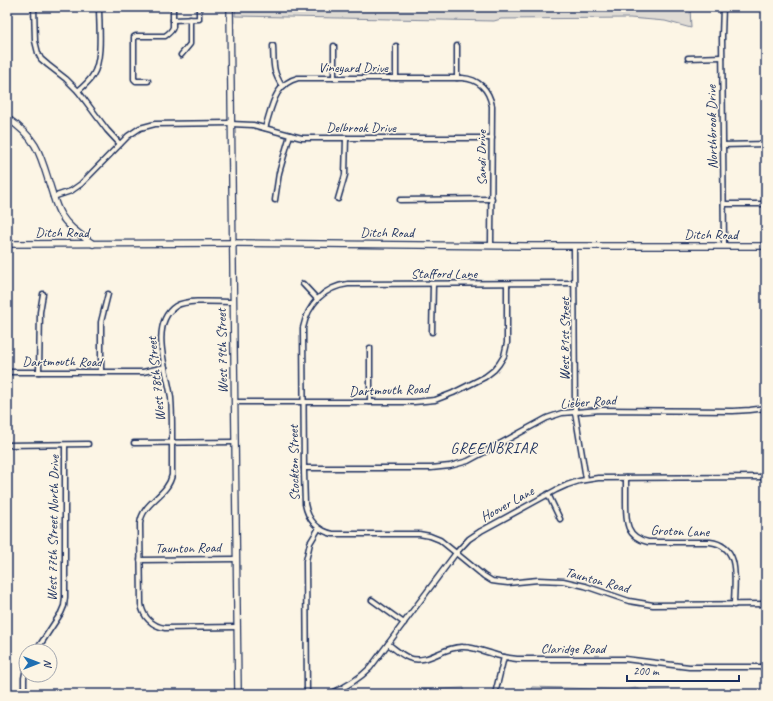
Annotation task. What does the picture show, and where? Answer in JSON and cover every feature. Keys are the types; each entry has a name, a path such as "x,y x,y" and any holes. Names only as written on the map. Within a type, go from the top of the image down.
{"main road":[{"name":"West 79th Street","path":"230,7 238,694"},
{"path":"7,118 24,131 36,146 42,160 56,206 61,215 69,226 93,244"},
{"name":"Ditch Road","path":"7,244 766,246"}],"street":[{"path":"34,7 35,41 38,53 45,63 66,79 78,91 103,125 120,144"},
{"path":"78,91 91,79 98,65 99,7"},
{"path":"148,81 136,81 134,79 134,37 166,35 172,29 173,7"},
{"path":"173,20 199,19 199,7"},
{"name":"Northbrook Drive","path":"723,7 722,57 724,246"},
{"path":"181,55 190,44 190,19"},
{"path":"265,128 274,99 282,86 276,77 274,69 273,46"},
{"path":"334,46 334,78"},
{"path":"396,46 396,78"},
{"path":"457,46 457,78"},
{"path":"688,58 722,57"},
{"name":"Vineyard Drive","path":"282,86 292,80 300,78 466,78 471,80"},
{"name":"Sandi Drive","path":"471,80 483,87 490,98 492,106 491,245"},
{"name":"Delbrook Drive","path":"53,197 66,193 78,186 134,131 150,125 251,124 304,138 492,138"},
{"path":"275,200 279,173 290,135"},
{"path":"338,199 345,175 346,138"},
{"path":"723,145 766,144"},
{"path":"400,200 492,199"},
{"path":"724,204 766,204"},
{"name":"West 81st Street","path":"574,246 575,412 586,479"},
{"name":"Stafford Lane","path":"317,299 329,290 346,284 574,283"},
{"path":"303,284 317,299"},
{"path":"432,332 433,284"},
{"name":"Dartmouth Road","path":"235,402 414,402 438,399 458,391 485,376 494,370 499,364 506,348 508,338 507,284"},
{"path":"40,372 40,312 43,294"},
{"path":"101,372 101,322 108,294"},
{"name":"Stockton Street","path":"317,299 308,313 303,328 304,468 306,510 311,521 319,528"},
{"name":"West 78th Street","path":"233,302 190,302 178,305 167,314 164,320 162,327 162,352 171,399 172,475 170,483 165,491 146,509 140,520 140,560 141,604 144,613 152,624 164,628 237,627"},
{"path":"370,348 370,402"},
{"name":"Dartmouth Road","path":"7,372 143,372 165,367"},
{"name":"Lieber Road","path":"304,468 431,468 450,466 469,460 546,418 559,414 601,410 733,411 766,408"},
{"path":"134,443 235,442"},
{"path":"7,445 88,444"},
{"name":"West 77th Street North Drive","path":"41,643 61,612 66,597 65,445"},
{"name":"Hoover Lane","path":"330,694 347,686 363,675 372,665 456,553 469,539 548,494 567,485 586,479 598,478 766,477"},
{"name":"Groton Lane","path":"626,478 626,518 632,533 647,542 712,542 723,546 730,554 734,562 734,604"},
{"path":"548,494 560,519"},
{"path":"307,694 306,561 310,545 319,528"},
{"name":"Taunton Road","path":"319,528 334,534 420,534 427,536 440,540 484,576 497,582 508,583 538,580 563,581 585,586 629,601 654,604 766,604"},
{"name":"Taunton Road","path":"140,560 236,558"},
{"path":"372,600 404,623"},
{"name":"Claridge Road","path":"388,644 405,656 417,659 427,658 450,648 462,646 504,657 522,659 625,659 696,667 766,667"},
{"path":"496,694 504,657"},
{"path":"24,683 24,694"}],"shaded area":[{"path":"236,7 690,7 691,28 665,21 630,18 501,19 494,21 235,16"},
{"path":"532,687 759,694 529,694"},
{"path":"464,688 464,694 418,694 418,690"}],"waterway":[{"path":"622,694 636,691 642,694"}],"district":[{"name":"GREENBRIAR","path":"494,448"}]}
